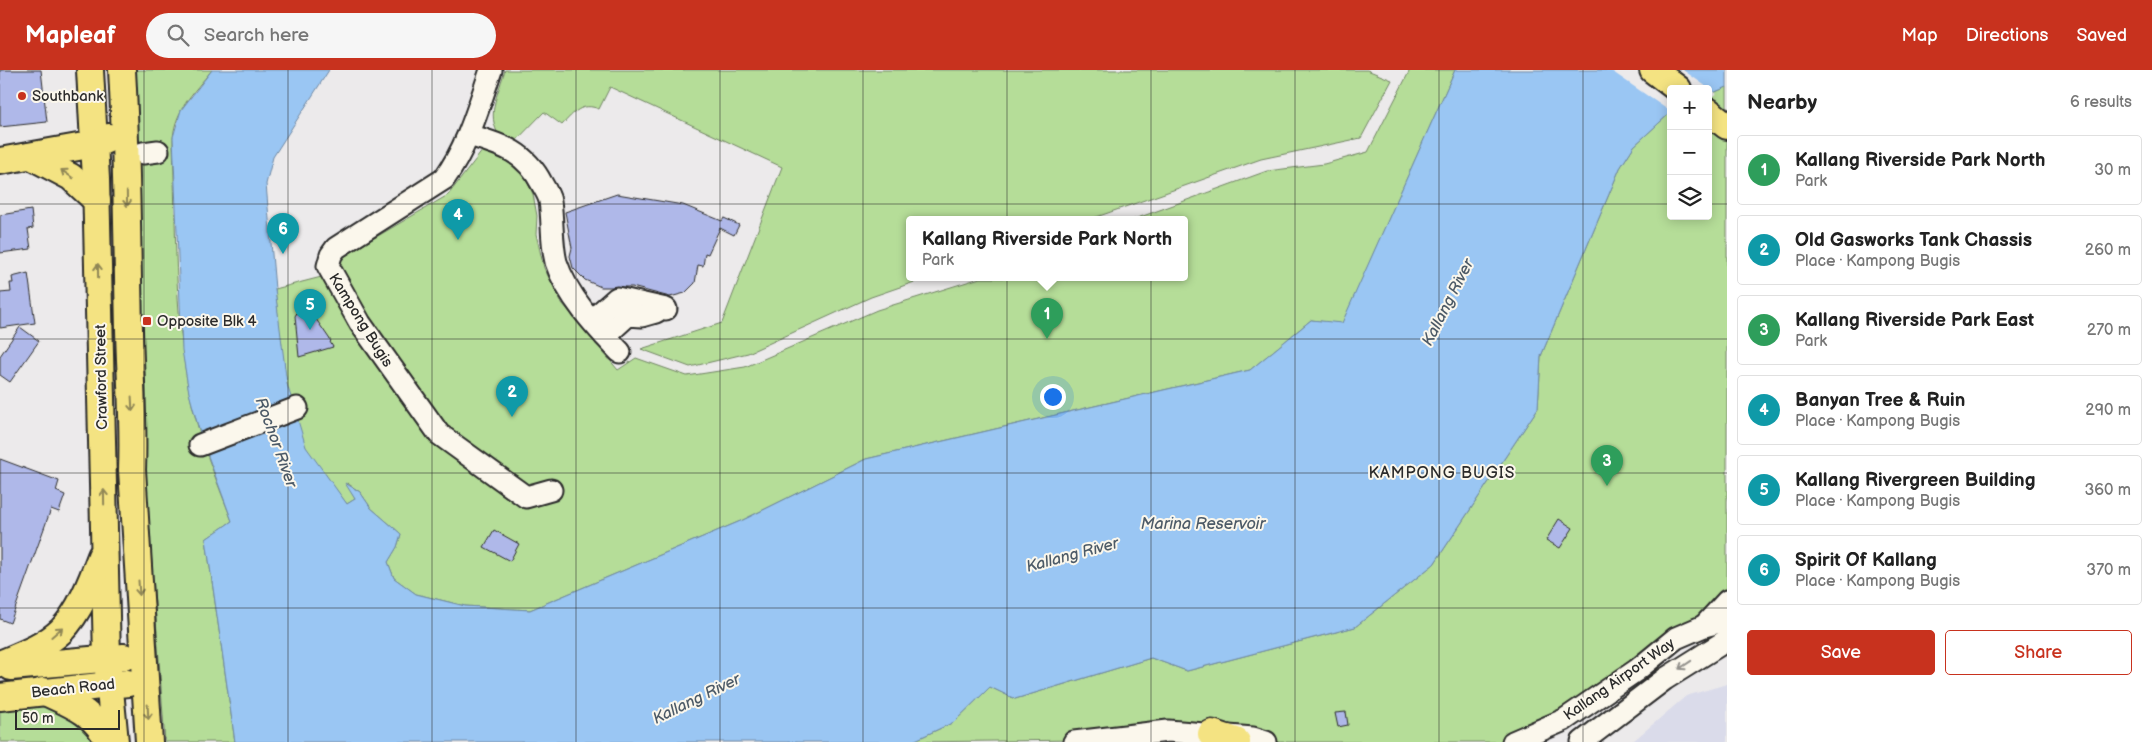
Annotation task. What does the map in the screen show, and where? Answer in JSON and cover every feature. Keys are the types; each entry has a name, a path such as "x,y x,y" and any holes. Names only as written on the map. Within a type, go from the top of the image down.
{"main road":[{"name":"Crawford Street","path":"90,70 97,201 109,671 115,742"},
{"path":"0,162 95,144 106,140 113,132 112,70"},
{"name":"Crawford Street","path":"122,70 134,442 132,470 149,742"},
{"path":"1652,70 1673,85"},
{"path":"31,156 71,177 97,201"},
{"path":"9,696 20,680 4,666 39,647 62,630 82,599 105,546"},
{"name":"Beach Road","path":"9,696 43,691 109,671 144,656"},
{"name":"Beach Road","path":"4,666 109,671 146,682"},
{"path":"43,691 80,708 92,717 109,742"}],"street":[{"name":"Kampong Bugis","path":"491,70 469,134 458,159 444,179 336,248 331,255 328,266 360,323 440,434 526,497 551,490"},
{"path":"469,134 505,146 523,158 539,179 550,200 556,262 571,293 598,328 620,352"},
{"path":"200,445 297,408"},
{"path":"1704,626 1727,601"},
{"name":"Kallang Airport Way","path":"1513,742 1564,720 1638,670 1676,638 1704,626 1727,620"},
{"name":"Kallang Airport Way","path":"1582,742 1665,679 1727,640"},
{"path":"1074,742 1168,731 1266,742"}],"shaded area":[{"path":"1727,684 1727,742 1632,742 1686,696"}],"green space":[{"path":"136,70 212,70 185,104 176,123 173,144 175,237 178,299 189,391 202,441 232,521 206,539 235,742 165,742 145,468"},
{"path":"505,70 1367,70 1392,80 1361,138 1261,159 1099,216 906,216 906,281 917,281 871,297 748,353 690,367 641,349 722,323 782,167 610,87 599,109 593,107 583,108 574,112 562,125 544,112 509,148 501,138 493,120 495,101"},
{"path":"1410,70 1455,70 1342,324 1311,320 1250,370 866,459 743,520 530,610 465,606 416,594 394,578 388,562 397,547 401,534 371,508 360,492 347,483 355,499 347,504 325,477 306,448 288,391 275,289 333,274 340,259 347,254 448,195 483,150 510,163 524,175 533,194 537,216 536,234 544,268 562,303 618,370 636,358 687,376 745,367 877,310 970,281 1188,281 1188,216 1143,216 1267,171 1324,164 1368,152"},
{"path":"1727,87 1727,620 1513,742 1266,742 1253,738 911,742 954,722 990,687 1015,699 1151,658 1187,671 1355,627 1434,564 1538,408 1541,356 1620,168 1634,146 1667,116 1667,220 1712,220 1712,93"},
{"path":"110,683 112,742 0,742 0,697"}],"water":[{"name":"Marina Reservoir","path":"212,70 329,70 273,157 266,184 275,289 287,384 306,447 347,504 355,499 345,483 360,492 371,508 401,534 397,547 388,562 394,578 416,594 465,606 530,610 743,520 866,459 1250,370 1311,320 1342,323 1455,70 1727,70 1727,87 1712,93 1712,85 1667,85 1667,116 1634,146 1620,168 1541,356 1538,408 1434,564 1355,627 1187,671 1151,658 1015,699 990,687 954,722 911,742 235,742 206,539 232,521 201,437 189,393 182,350 173,137 181,110"}],"pier":[{"path":"1610,70 1683,70 1704,85 1667,85 1667,109"}],"building":[{"name":"Southbank","path":"0,70 41,70 47,122 0,127"},
{"path":"617,194 683,205 722,221 724,218 739,225 734,235 720,228 708,254 705,253 703,266 698,265 695,283 685,293 670,297 632,287 601,287 585,280 573,268 570,256 572,248 565,212"},
{"path":"31,210 33,228 28,229 31,249 0,253 0,215"},
{"path":"28,273 35,323 0,328 0,293 11,292 10,283 13,283 12,277"},
{"path":"307,306 331,341 333,347 299,357 295,316 298,311"},
{"path":"20,327 39,341 10,382 0,375 0,356"},
{"path":"0,459 59,481 56,491 65,495 59,512 51,509 10,623 0,619"},
{"path":"1559,519 1573,528 1560,548 1546,540"},
{"path":"494,530 519,544 510,561 484,547"},
{"path":"1346,712 1348,725 1338,727 1335,713"}],"place":[{"name":"Southbank","path":"22,96"},
{"name":"Banyan Tree & Ruin","path":"458,240"},
{"name":"Spirit Of Kallang","path":"283,254"},
{"name":"Opposite Blk 4","path":"147,321"},
{"name":"Kallang Rivergreen Building","path":"310,330"},
{"name":"Kallang Riverside Park North","path":"1047,339"},
{"name":"Old Gasworks Tank Chassis","path":"512,417"},
{"name":"Kallang Riverside Park East","path":"1607,486"}],"district":[{"name":"KAMPONG BUGIS","path":"1442,472"}],"water label":[{"name":"Kallang River","path":"1447,302"},
{"name":"Rochor River","path":"277,442"},
{"name":"Kallang River","path":"1072,554"},
{"name":"Kallang River","path":"696,698"}]}
